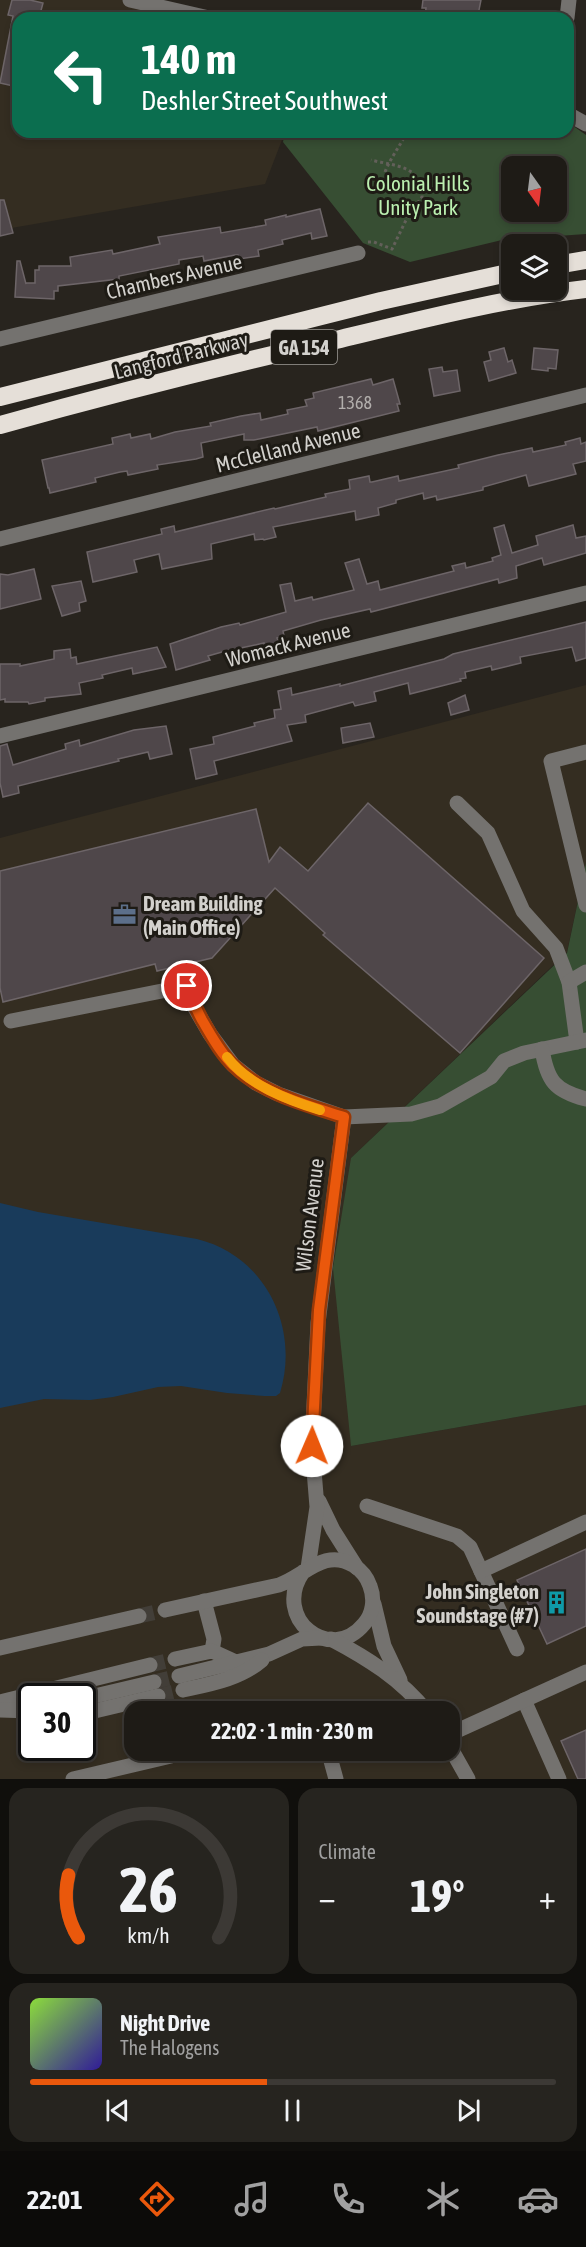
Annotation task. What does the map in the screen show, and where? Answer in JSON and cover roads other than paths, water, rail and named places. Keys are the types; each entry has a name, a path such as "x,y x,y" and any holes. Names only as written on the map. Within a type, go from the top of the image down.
{"highway":[{"path":"567,263 586,260"},
{"name":"Langford Parkway","path":"0,397 369,304 501,274"},
{"name":"Langford Parkway","path":"0,426 191,374 510,300 586,289"},
{"name":"GA 154","path":"0,391 26,391"}],"street":[{"path":"130,0 183,12"},
{"name":"Chambers Avenue","path":"0,339 358,253"},
{"name":"McClelland Avenue","path":"0,539 586,395"},
{"name":"Womack Avenue","path":"0,736 586,593"},
{"path":"586,752 551,761 586,905"},
{"path":"11,1021 187,986 192,1003 210,1034 233,1065 256,1083 278,1094 344,1117 411,1114 440,1106 491,1077 504,1061 524,1053 582,1041 569,982 556,948 523,912 488,833 457,803"},
{"path":"569,982 586,972"},
{"path":"542,1049 544,1064 550,1078 566,1094 586,1100"},
{"name":"Wilson Avenue","path":"317,1498 312,1446 318,1323 344,1117"},
{"path":"317,1498 333,1530 357,1568 369,1582 384,1646 404,1686"},
{"path":"317,1498 316,1527 306,1570 295,1586 294,1611 304,1628 367,1659 404,1686 417,1701"},
{"path":"367,1506 457,1536 470,1547 517,1649"},
{"path":"481,1571 586,1522"},
{"path":"165,1610 279,1585 316,1563 333,1559 350,1563 357,1568"},
{"path":"269,1654 253,1667 226,1680 181,1683 236,1662 269,1654 302,1639 348,1636 357,1632 369,1618 373,1599"},
{"path":"204,1601 214,1640 213,1651"},
{"path":"2,1649 139,1616"},
{"path":"175,1659 213,1651 236,1662"},
{"path":"0,1702 150,1665"},
{"path":"460,1729 586,1672"},
{"path":"96,1697 156,1689 96,1709"},
{"path":"524,1700 559,1779"},
{"path":"0,1710 18,1711"},
{"path":"73,1779 150,1761"},
{"path":"331,1761 336,1779"},
{"path":"458,1761 468,1779"}],"water":[{"path":"0,1203 38,1212 197,1239 221,1248 242,1261 259,1278 272,1298 281,1320 285,1344 285,1368 280,1393 276,1396 265,1396 181,1386 158,1387 113,1397 90,1400 44,1399 0,1408"}],"tunnel":[{"path":"139,1616 165,1610"},
{"path":"150,1665 175,1659"},
{"path":"154,1682 179,1676"},
{"path":"158,1696 183,1690"}],"place":[{"name":"Dream Building (Main Office)","path":"125,915"},
{"name":"John Singleton Soundstage (#7)","path":"557,1603"}],"park label":[{"name":"Colonial Hills Unity Park","path":"418,195"}]}
